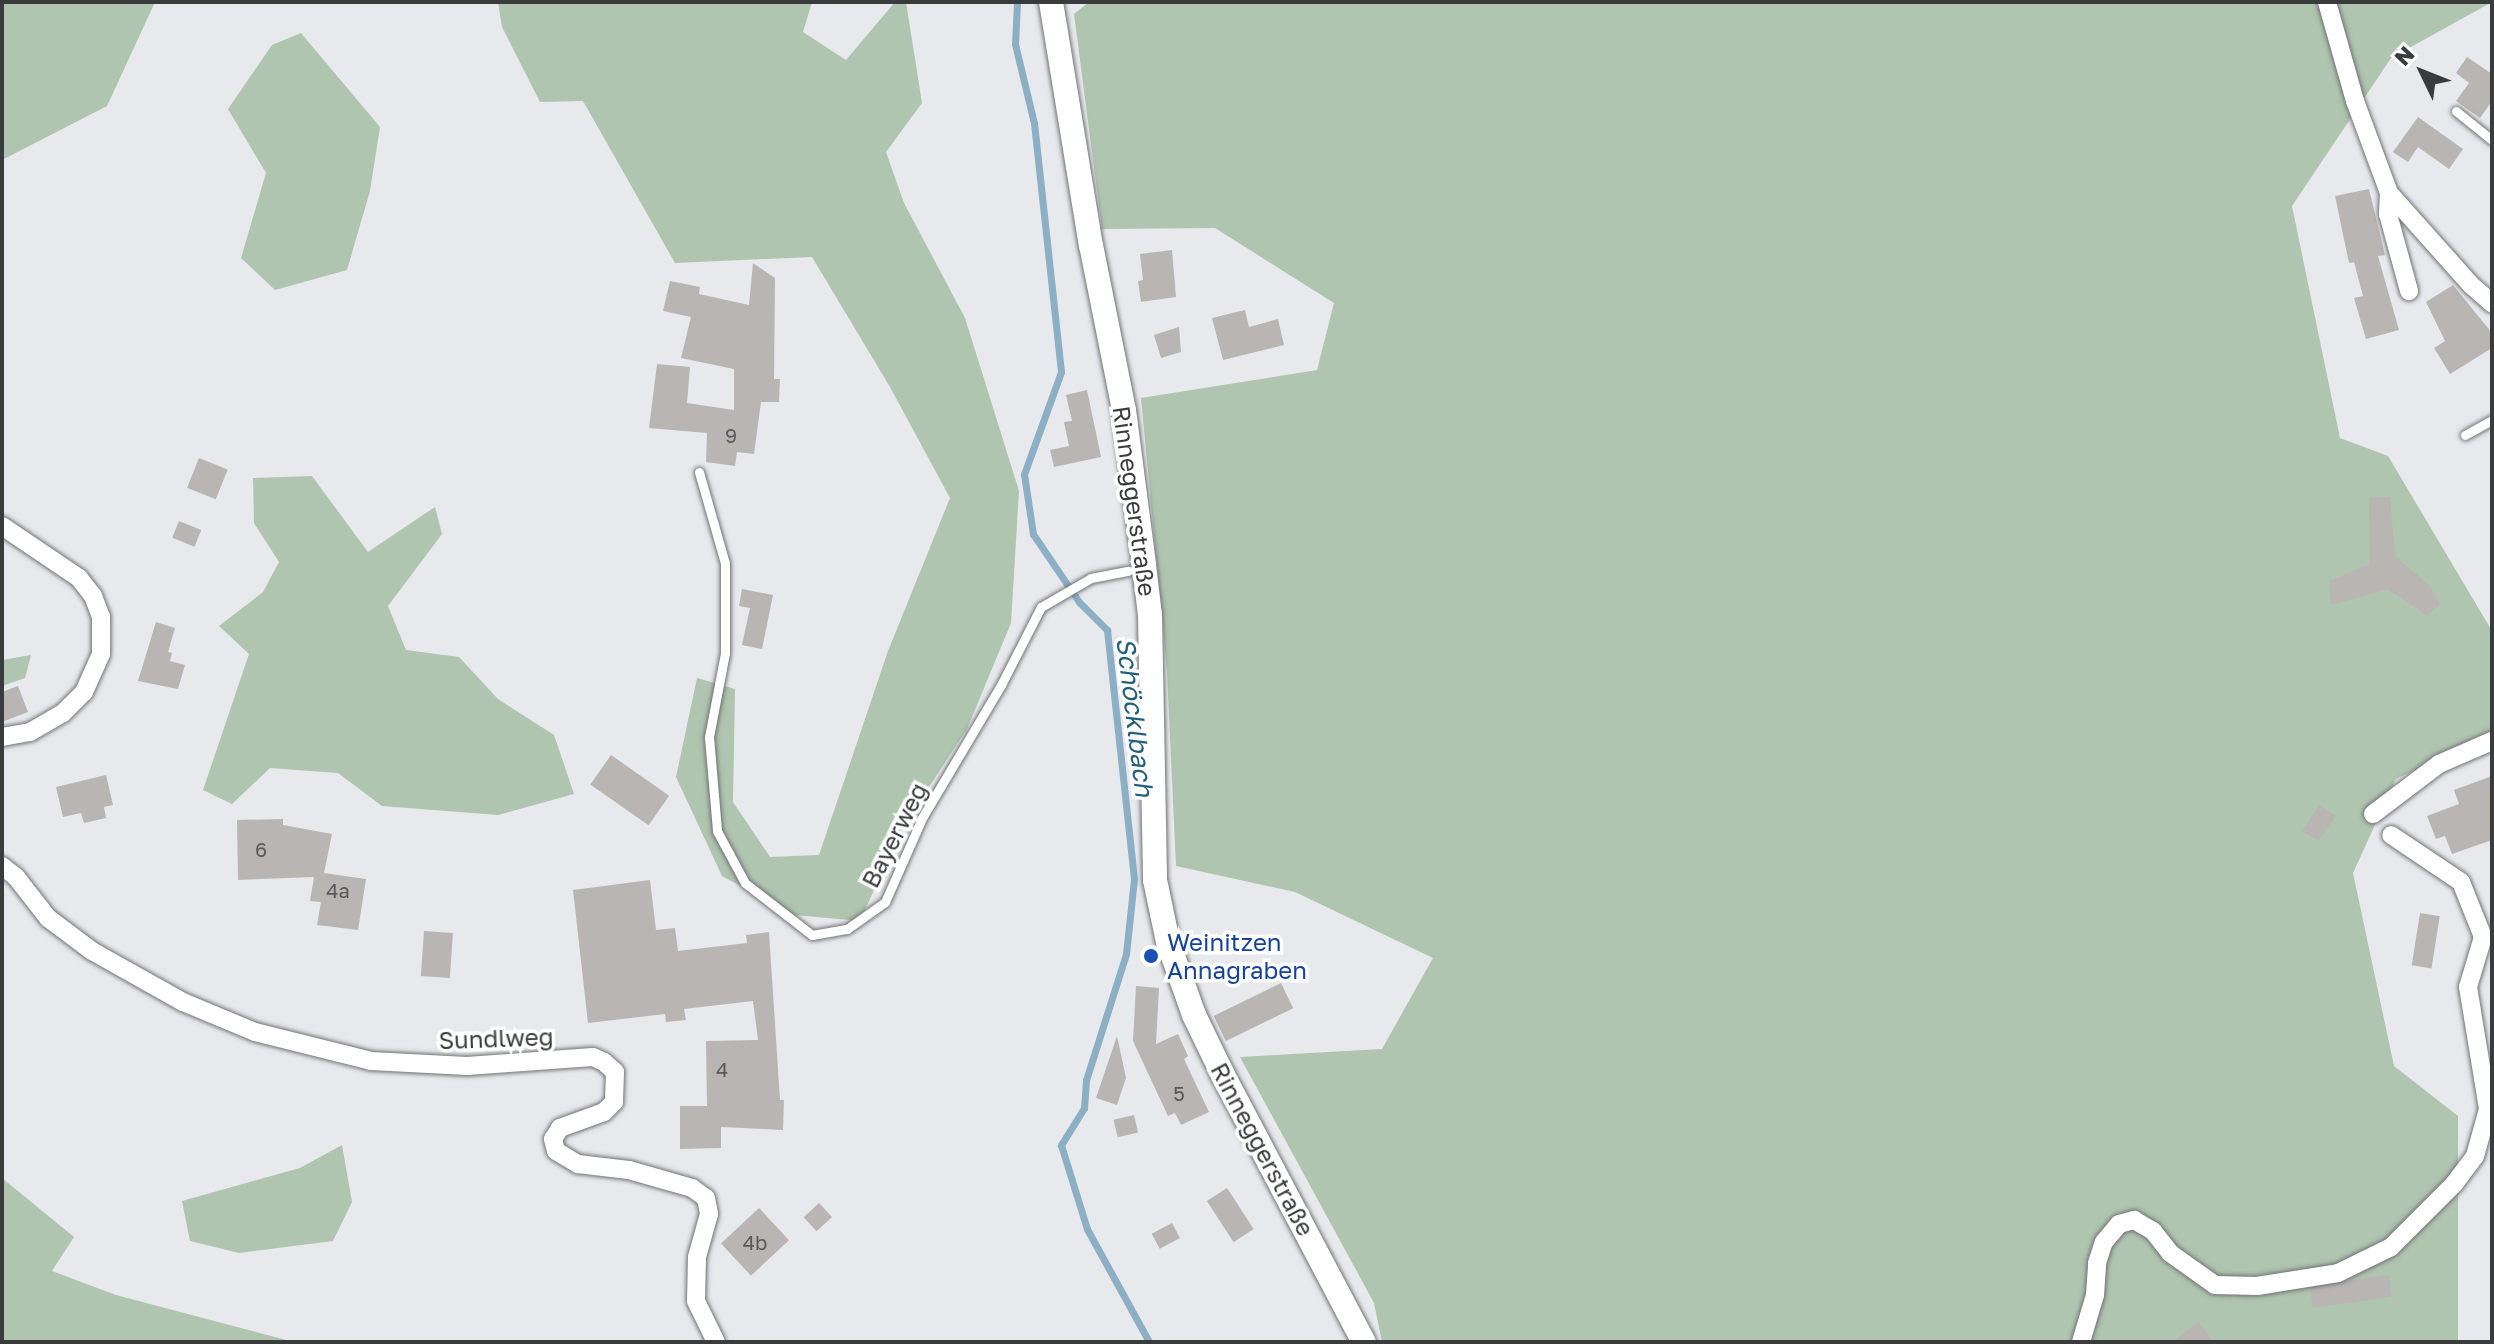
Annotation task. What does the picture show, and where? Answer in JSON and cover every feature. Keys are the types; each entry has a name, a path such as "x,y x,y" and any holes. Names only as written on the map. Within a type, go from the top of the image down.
{"main road":[{"name":"Rinneggerstraße","path":"1051,2 1091,245 1124,410 1144,565 1150,615 1155,880 1168,942 1194,1015 1223,1075 1364,1342"}],"street":[{"path":"2327,2 2355,101 2389,193 2466,290 2492,303"},
{"path":"2389,193 2388,214 2409,291"},
{"path":"2,526 79,578 93,596 101,617 101,654 84,692 63,713 30,732 2,737"},
{"path":"2373,814 2439,764 2492,741"},
{"path":"2081,1342 2095,1295 2100,1252 2119,1224 2134,1220 2153,1231 2170,1253 2215,1285 2257,1286 2338,1273 2391,1247 2454,1184 2475,1156 2488,1109 2468,987 2483,937 2461,882 2391,835"},
{"name":"Sundlweg","path":"2,866 16,877 48,918 92,951 183,1002 255,1032 312,1048 380,1061 504,1065 593,1057 604,1062 615,1072 614,1102 604,1112 560,1128 553,1139 556,1151 578,1164 629,1170 692,1188 706,1198 709,1214 697,1257 696,1301 716,1342"}],"lane":[{"path":"2456,111 2492,140"},
{"path":"2465,435 2492,420"},
{"name":"Bayerweg","path":"699,472 725,563 725,653 709,737 717,831 745,883 812,935 847,929 885,902 922,818 1001,685 1030,623 1041,607 1077,585 1104,574 1128,571"}],"green space":[{"path":"2,2 155,2 107,106 2,160"},
{"path":"498,2 812,2 803,32 846,60 895,2 906,2 922,103 886,152 904,203 965,318 1019,491 1011,623 967,729 902,828 860,921 795,915 722,876 676,777 697,678 735,689 733,802 770,857 819,855 888,651 950,498 890,387 812,257 675,263 583,101 540,102 502,27"},
{"path":"1089,2 2492,2 2391,58 2292,206 2340,438 2388,456 2492,631 2492,734 2396,779 2353,873 2394,1066 2458,1116 2458,1342 1382,1342 1374,1303 1240,1057 1382,1049 1433,958 1295,892 1176,866 1167,672 1141,398 1317,370 1334,303 1215,228 1102,229 1074,14"},
{"path":"301,33 380,127 370,191 347,270 275,290 241,258 266,173 228,109 272,45"},
{"path":"312,476 368,552 435,507 442,534 388,606 406,650 459,657 498,699 554,735 574,794 498,815 382,806 338,773 270,768 232,804 203,790 249,654 219,626 263,592 279,562 254,523 253,478"},
{"path":"31,655 25,678 2,686 2,660"},
{"path":"342,1145 352,1202 333,1241 239,1253 190,1241 182,1201 300,1168"},
{"path":"2,1178 74,1237 52,1271 116,1295 294,1342 2,1342"}],"building":[{"path":"2467,57 2492,74 2492,101 2480,118 2456,101 2469,83 2456,73"},
{"path":"2418,117 2463,149 2449,169 2418,147 2408,162 2393,152"},
{"path":"2369,189 2385,255 2378,256 2399,330 2366,339 2354,298 2363,296 2354,262 2349,263 2335,196"},
{"path":"1172,250 1176,297 1141,302 1138,281 1143,280 1140,254"},
{"path":"753,263 775,278 774,379 780,379 779,402 761,402 754,454 737,452 735,466 706,462 707,433 649,428 657,364 690,367 687,403 734,410 734,369 681,358 691,317 663,311 670,281 700,287 699,294 749,305"},
{"path":"2453,285 2492,333 2492,348 2450,374 2434,348 2445,341 2426,302"},
{"path":"1245,310 1249,327 1278,319 1284,345 1223,360 1212,318"},
{"path":"1179,327 1181,352 1161,358 1154,335"},
{"path":"1087,390 1101,457 1054,467 1050,450 1069,446 1064,422 1072,421 1066,395"},
{"path":"199,458 228,470 216,499 187,488"},
{"path":"2390,497 2395,556 2429,585 2440,604 2427,616 2388,589 2331,605 2329,581 2370,564 2369,498"},
{"path":"179,521 201,530 195,547 172,538"},
{"path":"742,589 773,595 762,649 742,645 750,608 739,606"},
{"path":"156,622 175,628 168,652 172,653 170,661 185,665 178,689 138,681"},
{"path":"18,686 28,712 2,722 2,692"},
{"path":"611,755 669,796 649,825 590,784"},
{"path":"106,775 113,805 104,807 106,818 84,823 81,813 63,817 56,787"},
{"path":"2492,776 2492,840 2452,854 2445,836 2436,839 2427,816 2459,804 2454,790"},
{"path":"2320,805 2336,816 2318,841 2302,830"},
{"path":"283,819 283,825 332,834 324,873 366,879 358,930 317,925 321,902 310,901 314,877 238,880 237,820"},
{"path":"650,880 656,930 675,928 678,951 747,943 746,935 769,932 780,1100 784,1100 783,1130 721,1127 721,1148 680,1149 680,1106 707,1106 706,1041 758,1040 753,1001 684,1009 686,1020 666,1022 665,1014 588,1023 573,890"},
{"path":"2420,913 2440,916 2431,968 2412,965"},
{"path":"424,931 453,933 450,978 421,976"},
{"path":"1281,983 1293,1008 1226,1041 1214,1016"},
{"path":"1136,986 1159,988 1156,1044 1178,1034 1188,1056 1184,1059 1209,1112 1181,1125 1175,1113 1168,1116 1133,1041"},
{"path":"1117,1036 1126,1078 1117,1105 1096,1098"},
{"path":"1134,1115 1138,1133 1118,1137 1114,1120"},
{"path":"1227,1188 1254,1229 1234,1242 1207,1201"},
{"path":"819,1203 832,1217 817,1231 804,1217"},
{"path":"759,1208 789,1240 751,1276 721,1243"},
{"path":"1172,1223 1180,1238 1160,1249 1152,1234"},
{"path":"2389,1275 2392,1297 2313,1308 2310,1286"},
{"path":"2198,1322 2214,1342 2173,1342"}],"waterway":[{"name":"Schöcklbach","path":"1017,2 1015,44 1034,123 1061,372 1024,474 1033,534 1079,602 1107,630 1134,879 1126,954 1086,1080 1084,1108 1061,1145 1087,1229 1149,1342"}],"place":[{"name":"Weinitzen Annagraben","path":"1151,956"}]}
